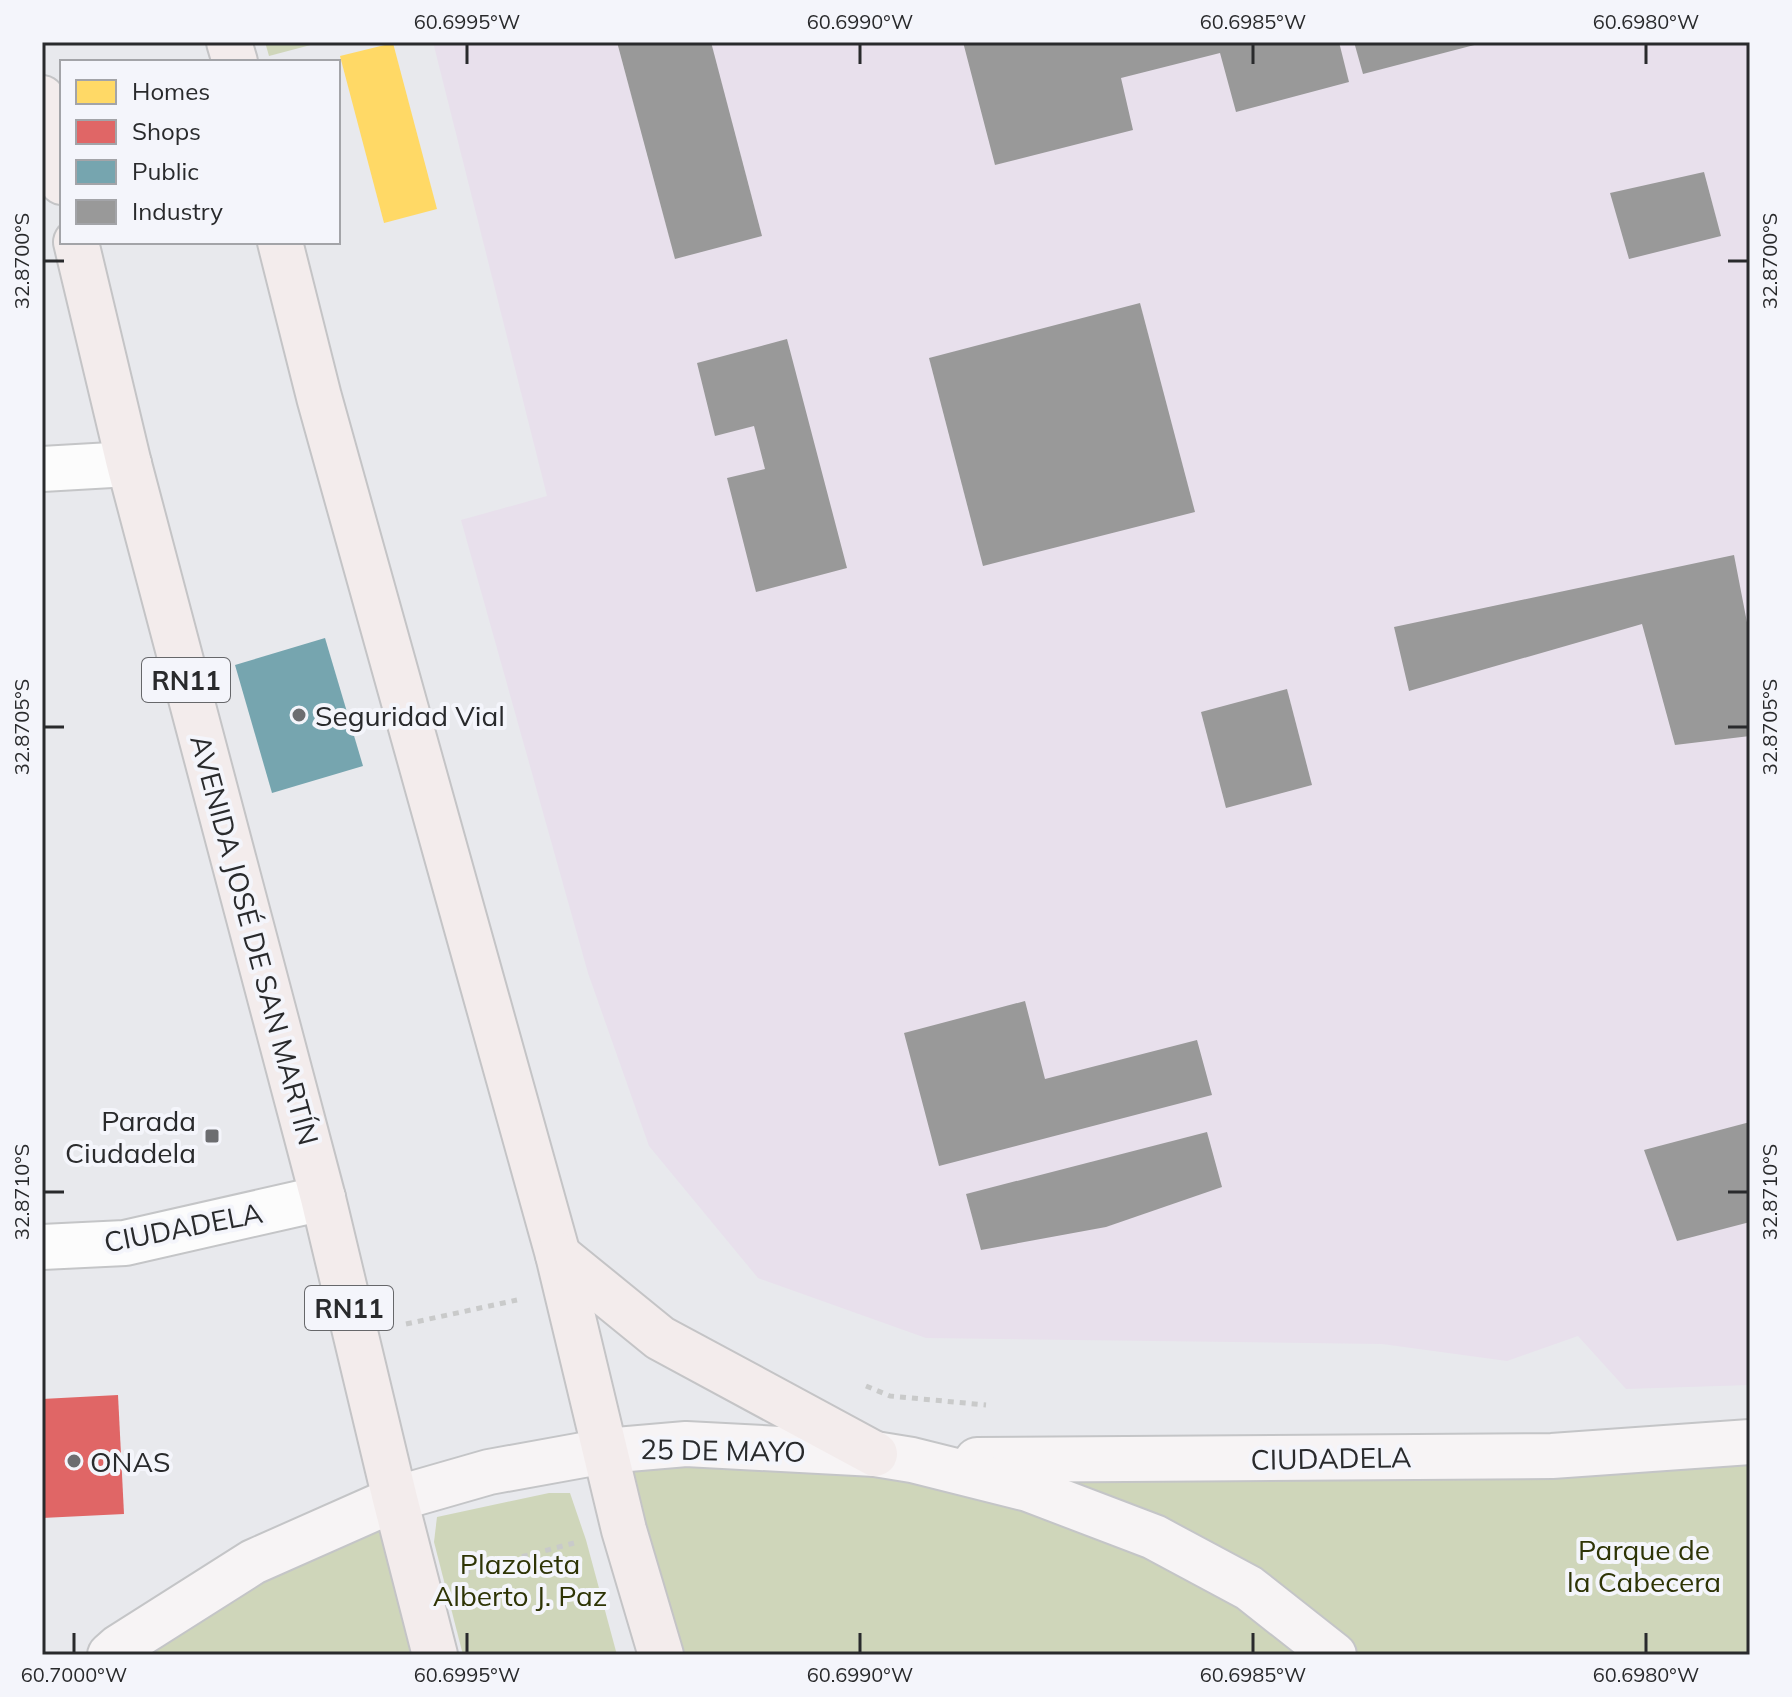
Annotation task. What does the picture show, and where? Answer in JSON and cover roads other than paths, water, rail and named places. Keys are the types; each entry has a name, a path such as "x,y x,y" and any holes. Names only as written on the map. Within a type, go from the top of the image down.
{"main road":[{"path":"42,98 60,174"},
{"name":"AVENIDA JOSÉ DE SAN MARTÍN","path":"76,244 129,464 323,1198 395,1499"},
{"path":"281,244 319,397 558,1255 624,1530 661,1655"},
{"path":"558,1255 660,1338 893,1457"},
{"name":"CIUDADELA","path":"893,1457 1552,1456 1750,1442"},
{"name":"25 DE MAYO","path":"110,1655 253,1562 395,1499 489,1472 605,1451 686,1444 893,1457 1028,1489 1154,1537 1249,1588 1334,1655"},
{"name":"RN11","path":"395,1499 435,1655"}],"street":[{"path":"42,469 129,464"},
{"name":"CIUDADELA","path":"42,1247 125,1243 323,1198"}],"place":[{"name":"Seguridad Vial","path":"299,715"},
{"name":"Parada Ciudadela","path":"212,1136"},
{"name":"ONAS","path":"74,1461"}],"park label":[{"name":"Parque de la Cabecera","path":"1644,1565"},
{"name":"Plazoleta Alberto J. Paz","path":"520,1579"}]}
